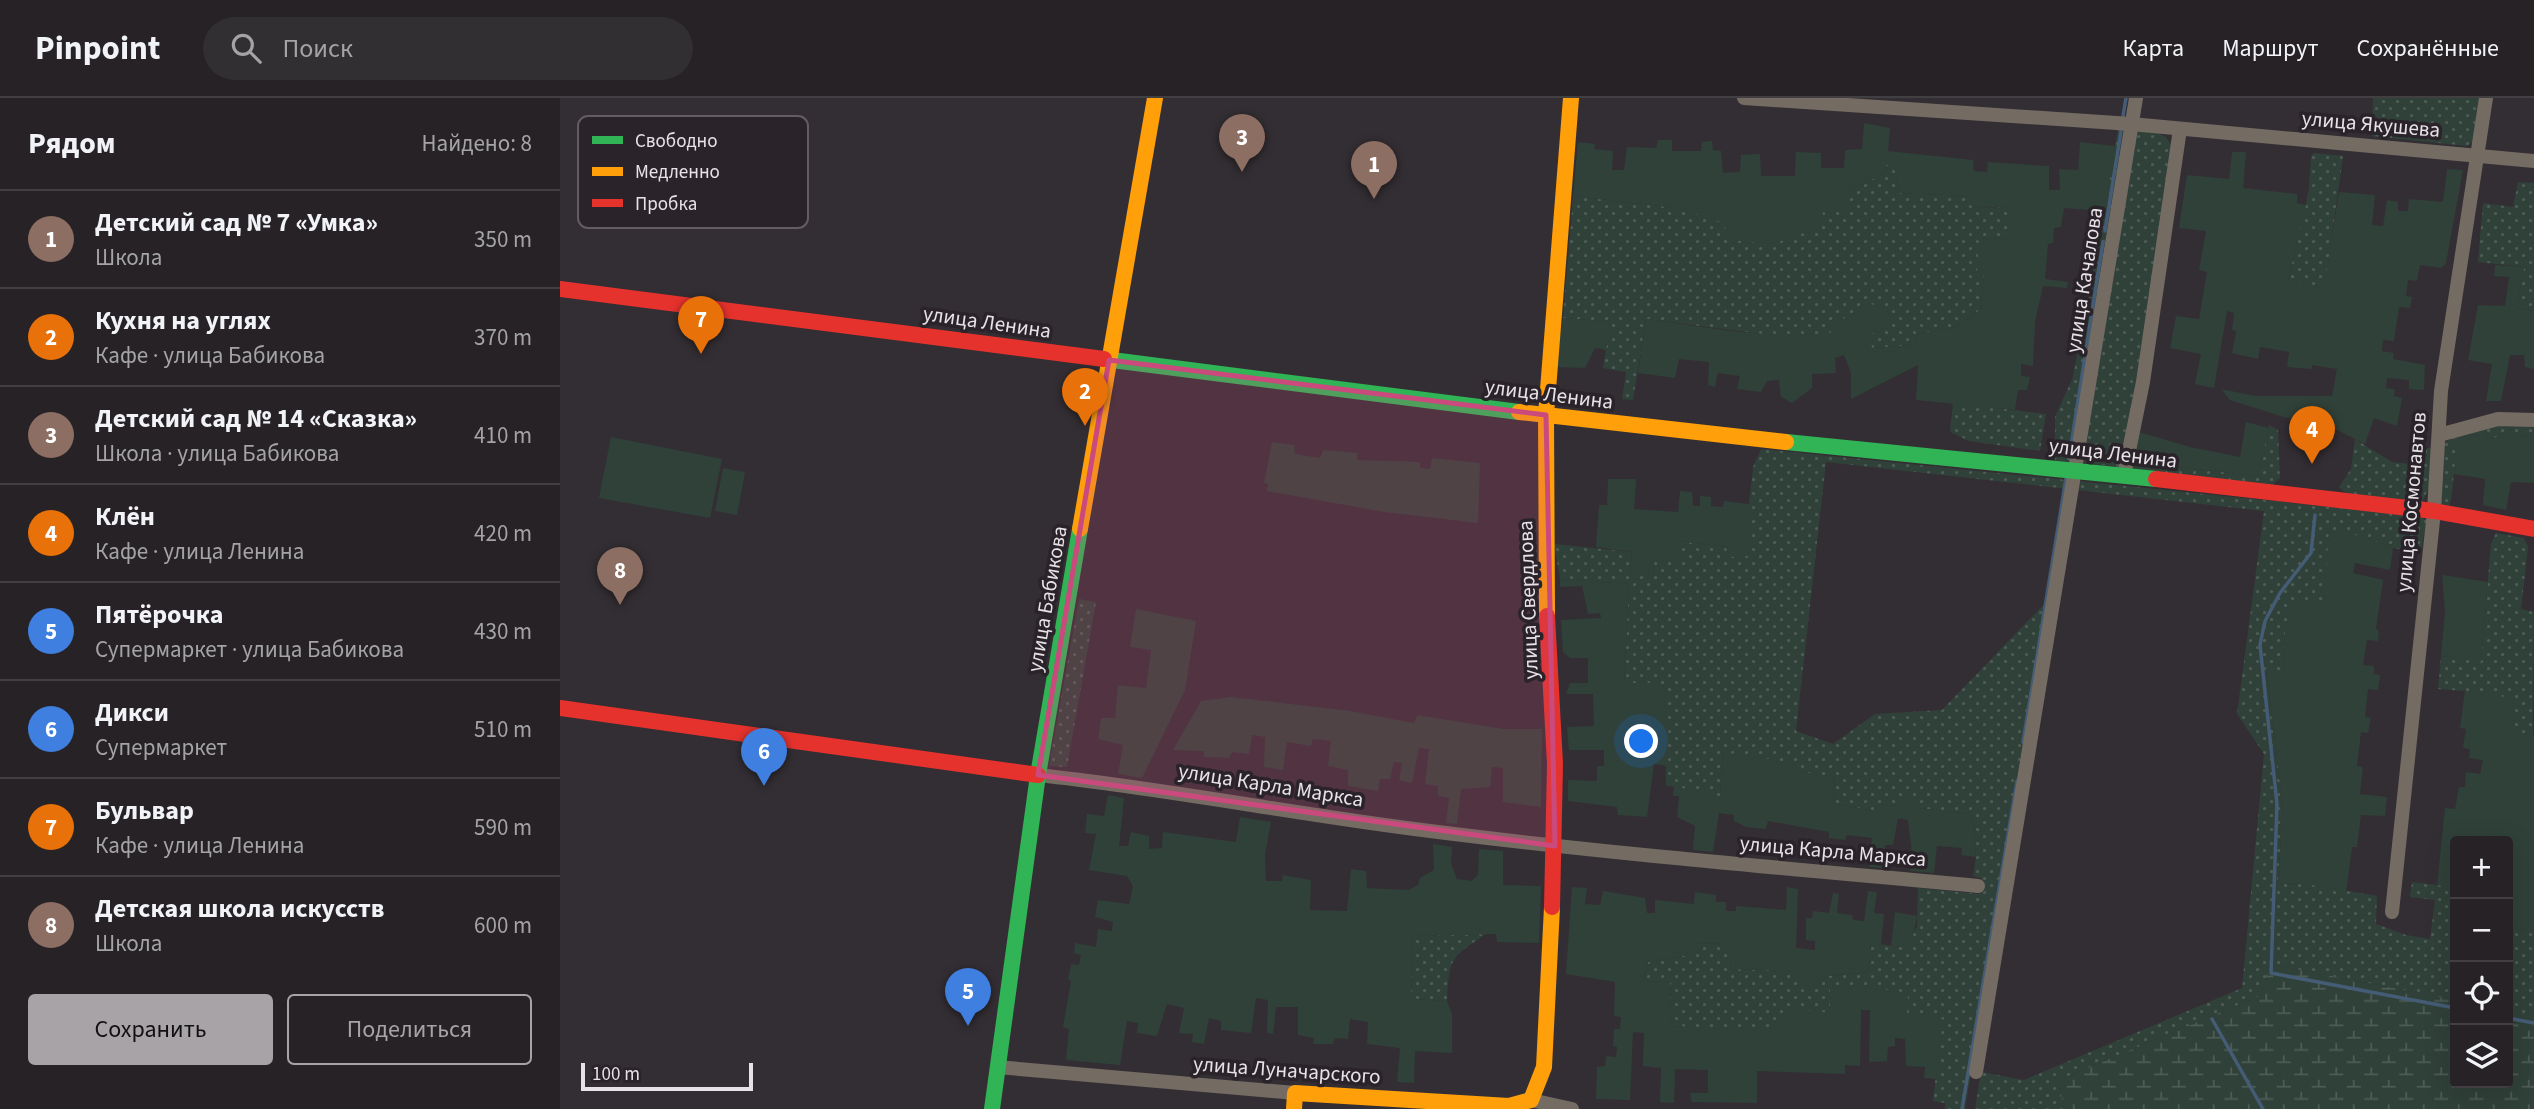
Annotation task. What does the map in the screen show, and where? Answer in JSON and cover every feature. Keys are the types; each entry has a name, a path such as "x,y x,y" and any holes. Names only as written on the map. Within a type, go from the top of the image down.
{"street":[{"name":"улица Бабикова","path":"992,1109 1038,775 1154,98"},
{"name":"улица Свердлова","path":"1531,1100 1544,1067 1555,846 1555,764 1547,612 1546,415 1571,98"},
{"name":"улица Якушева","path":"1744,98 2131,124 2534,161"},
{"name":"улица Качалова","path":"1976,1072 2136,98"},
{"name":"улица Космонавтов","path":"2392,912 2434,511 2441,390 2486,98"},
{"path":"2124,475 2143,382 2180,129"},
{"name":"улица Ленина","path":"560,289 1688,433 2124,475 2434,511 2534,529"},
{"path":"2440,435 2498,419 2534,420"},
{"name":"улица Карла Маркса","path":"560,708 1038,775 1147,787 1426,830 1555,846 1978,886"},
{"name":"улица Луначарского","path":"997,1067 1295,1101 1509,1106 1531,1100 1572,1109"}],"highlighted area":[{"path":"1109,360 1546,415 1555,846 1038,775"}],"green space":[{"path":"2373,98 2479,98 2474,141 2467,146 2372,136"},
{"path":"1864,123 1890,128 1888,151 1973,160 1974,171 1987,172 1988,162 2049,166 2049,190 2060,190 2059,169 2078,170 2080,142 2116,146 2104,211 2064,208 2061,227 2054,228 2053,243 2048,244 2045,279 2068,282 2067,288 2043,286 2035,322 2033,366 2021,364 2021,376 2030,377 2027,390 2018,390 2015,410 1916,400 1918,365 1851,399 1851,373 1844,355 1835,358 1836,373 1812,374 1812,388 1792,403 1781,397 1779,380 1767,381 1761,392 1737,389 1740,376 1718,373 1715,387 1708,385 1709,362 1679,359 1675,378 1638,373 1646,319 1738,332 1808,335 1831,333 1829,326 1872,304 1886,314 1892,326 1869,335 1872,348 1915,345 1918,334 1955,327 1980,310 1984,275 1977,273 1979,238 2010,239 2010,207 1972,208 1970,196 1898,193 1895,165 1886,165 1885,173 1848,191 1847,209 1823,212 1821,232 1805,233 1771,243 1733,240 1721,222 1677,208 1573,196 1578,142 1595,144 1594,149 1613,151 1612,170 1624,170 1627,147 1656,148 1658,140 1672,140 1672,151 1701,151 1702,142 1712,141 1713,150 1721,151 1723,173 1740,172 1741,155 1760,154 1761,176 1795,176 1796,152 1821,153 1821,168 1844,168 1845,150 1862,149"},
{"path":"2118,129 2126,130 2073,464 2055,462 2055,417 2073,377"},
{"path":"2141,130 2165,137 2173,150 2137,380 2119,467 2085,463 2082,455 2133,135"},
{"path":"2232,152 2246,152 2243,188 2297,194 2297,203 2306,205 2288,280 2324,287 2339,192 2375,195 2372,225 2383,226 2387,200 2398,202 2398,211 2408,211 2409,199 2443,202 2447,169 2463,170 2446,263 2441,268 2420,265 2417,281 2408,280 2406,296 2412,297 2410,308 2399,307 2394,341 2383,340 2382,351 2394,353 2393,359 2425,365 2424,390 2409,389 2409,380 2387,378 2386,388 2395,389 2394,396 2402,398 2397,426 2374,418 2365,444 2317,420 2287,418 2230,400 2221,389 2255,396 2332,396 2337,369 2312,365 2312,369 2287,367 2289,352 2260,347 2258,359 2232,353 2236,331 2232,330 2234,313 2227,311 2214,388 2195,384 2201,354 2170,348 2176,316 2199,319 2207,272 2199,270 2206,231 2179,228 2187,175 2229,179"},
{"path":"2314,153 2343,156 2325,287 2288,281 2309,189 2311,156"},
{"path":"1895,164 1898,193 1971,196 1973,208 2010,207 2010,239 1980,238 1984,275 1980,310 1955,327 1918,334 1915,345 1871,348 1869,335 1769,335 1646,319 1633,400 1622,399 1626,372 1603,368 1610,322 1563,318 1573,196 1677,208 1784,240 1801,231 1848,191 1885,173 1886,165"},
{"path":"2518,182 2534,183 2534,311 2517,308 2524,267 2478,262 2483,203 2513,207"},
{"path":"2495,265 2524,267 2517,308 2534,311 2534,369 2525,367 2524,355 2510,355 2501,401 2486,401 2492,364 2468,360 2478,305 2505,306 2509,277 2494,276"},
{"path":"1563,318 1611,322 1606,350 1595,348 1585,368 1555,367"},
{"path":"1953,403 2046,414 2040,451 1969,441 1950,432"},
{"path":"2246,422 2269,428 2258,476 2131,462 2136,431 2190,447 2240,457"},
{"path":"2500,424 2534,425 2534,440 2528,435 2490,438 2466,434 2458,438 2451,500 2449,506 2439,506 2444,443 2460,432"},
{"path":"2269,425 2278,430 2280,478 2270,487 2129,471 2131,462 2258,476"},
{"path":"2466,434 2490,438 2528,435 2534,440 2534,483 2511,482 2506,510 2483,505 2485,479 2454,474 2457,438"},
{"path":"611,437 722,459 710,518 599,498"},
{"path":"2355,439 2392,462 2418,465 2420,449 2432,448 2430,486 2422,502 2348,495 2339,487 2351,469"},
{"path":"1272,442 1294,445 1295,454 1320,458 1323,450 1357,453 1357,460 1420,462 1420,468 1430,469 1432,458 1480,463 1478,523 1384,512 1267,491 1268,484 1264,483"},
{"path":"1761,449 2420,516 2426,520 2422,548 2417,552 2393,548 2364,537 2324,602 2285,633 2284,671 2266,671 2283,806 2278,883 2308,884 2377,896 2376,924 2406,935 2430,939 2435,900 2410,897 2412,882 2450,886 2450,999 2269,964 2262,995 2059,1080 2062,1099 2069,1109 1975,1109 1981,1072 2024,1080 2242,988 2264,754 2237,714 2264,511 1826,462 1796,731 1833,744 1875,714 1942,710 2049,599 1965,1109 1945,1109 1945,1103 1933,1101 1942,1020 1907,1014 1907,993 1830,990 1830,1013 1777,1032 1671,1026 1670,982 1644,981 1648,962 1693,954 1692,944 1729,943 1731,969 1796,971 1809,985 1828,976 1868,972 1871,943 1902,947 1917,927 1918,888 1980,894 1981,878 1973,876 1976,857 1972,814 1880,804 1873,811 1833,803 1835,777 1796,771 1723,752 1720,797 1666,785 1665,687 1645,682 1624,685 1629,584 1560,579 1554,544 1632,552 1630,573 1653,576 1654,559 1679,541 1727,547 1749,504 1753,467"},
{"path":"723,468 745,472 737,515 715,511"},
{"path":"1608,479 1636,479 1634,509 1678,512 1680,491 1692,492 1693,506 1700,506 1700,496 1711,497 1711,506 1723,507 1724,501 1749,504 1748,556 1728,557 1726,547 1679,541 1678,562 1654,559 1653,576 1630,574 1632,552 1596,547 1599,505 1607,505"},
{"path":"2329,529 2364,537 2393,548 2390,570 2355,563 2353,573 2383,580 2376,629 2379,631 2378,641 2367,640 2363,665 2374,666 2374,674 2380,675 2378,690 2368,689 2365,717 2371,718 2368,733 2361,732 2357,766 2363,767 2360,794 2387,797 2385,816 2361,815 2357,847 2352,847 2346,893 2308,884 2278,883 2283,806 2266,671 2284,671 2285,633 2292,600 2324,601"},
{"path":"2496,533 2524,538 2528,547 2521,609 2534,612 2533,737 2514,733 2465,691 2438,689 2441,656 2481,661 2491,544"},
{"path":"2442,575 2488,582 2481,662 2441,656 2445,612"},
{"path":"1560,579 1629,584 1624,684 1645,682 1665,687 1668,766 1654,764 1647,817 1618,815 1617,807 1568,801 1568,780 1597,781 1597,766 1604,766 1604,750 1569,750 1567,727 1594,726 1593,694 1566,694 1570,683 1588,683 1588,658 1570,658 1563,652 1561,620 1601,618 1600,613 1588,614 1582,586 1560,587"},
{"path":"1079,599 1096,602 1067,767 1049,766"},
{"path":"1136,609 1196,621 1185,690 1142,778 1118,774 1123,745 1098,739 1101,718 1115,718 1118,685 1146,688 1151,650 1130,647"},
{"path":"2465,691 2512,698 2514,733 2534,735 2534,931 2513,927 2513,836 2450,836 2450,886 2437,885 2445,808 2455,809 2459,787 2465,787 2466,772 2480,774 2483,760 2469,758 2470,749 2463,748 2466,729 2460,728"},
{"path":"1231,697 1350,711 1414,723 1417,715 1503,729 1542,729 1541,807 1503,802 1503,768 1492,767 1490,787 1461,789 1457,824 1446,823 1449,798 1438,796 1438,786 1425,784 1429,749 1419,748 1412,783 1399,780 1402,763 1394,762 1390,779 1380,779 1378,791 1348,786 1348,770 1328,766 1331,741 1313,739 1311,746 1287,742 1283,770 1264,767 1265,737 1252,735 1249,754 1232,752 1229,758 1204,757 1204,751 1173,750 1201,701"},
{"path":"1723,752 1795,763 1796,771 1835,777 1833,803 1873,811 1880,804 1898,806 1904,795 1915,797 1917,808 1972,814 1976,857 1961,855 1962,848 1937,846 1934,873 1910,871 1912,853 1908,820 1898,818 1893,845 1885,845 1882,868 1869,867 1872,838 1847,835 1845,840 1829,838 1829,832 1768,821 1766,829 1746,827 1734,821 1734,815 1719,813 1713,852 1693,850 1695,826 1677,817 1679,796 1673,796 1674,786 1720,797"},
{"path":"1108,795 1124,798 1119,846 1128,846 1131,832 1149,836 1149,849 1162,848 1163,832 1236,842 1240,817 1271,822 1265,855 1266,881 1282,881 1283,875 1311,880 1310,910 1347,911 1351,869 1366,871 1367,888 1408,890 1418,885 1420,878 1434,870 1433,844 1452,847 1451,864 1457,879 1472,881 1478,875 1479,849 1503,851 1503,885 1541,886 1539,943 1497,942 1496,934 1412,936 1411,999 1447,1001 1452,1014 1452,1053 1415,1051 1414,1083 1397,1082 1400,1048 1367,1044 1368,1022 1350,1019 1348,1039 1335,1038 1333,1044 1313,1044 1314,1038 1298,1035 1298,1007 1276,1007 1273,1034 1267,1033 1268,1000 1256,998 1251,1033 1221,1030 1221,1021 1209,1018 1204,1044 1192,1042 1193,1034 1179,1033 1184,1008 1167,1004 1157,1036 1137,1033 1138,1023 1127,1021 1120,1065 1066,1060 1069,1029 1063,1027 1071,981 1068,980 1071,964 1079,965 1081,955 1074,953 1075,943 1096,947 1098,929 1112,931 1113,922 1095,917 1098,900 1129,904 1133,886 1127,876 1089,870 1096,834 1085,833 1087,814 1104,816"},
{"path":"1572,887 1587,888 1585,904 1600,905 1603,891 1645,898 1647,913 1655,913 1655,900 1694,904 1695,892 1716,895 1716,902 1726,902 1726,911 1736,911 1736,906 1786,910 1787,887 1798,889 1796,948 1815,950 1815,941 1806,940 1806,918 1812,918 1813,911 1829,913 1833,893 1839,894 1837,913 1852,915 1853,920 1864,921 1868,891 1877,892 1874,913 1884,914 1881,945 1871,944 1868,972 1828,976 1809,985 1798,982 1796,971 1731,969 1728,943 1693,944 1693,954 1648,962 1644,981 1670,982 1671,1026 1777,1031 1776,1018 1789,1008 1830,1013 1830,989 1859,986 1908,993 1907,1014 1943,1019 1936,1079 1924,1078 1925,1067 1906,1066 1905,1039 1895,1038 1895,1046 1888,1047 1887,1061 1869,1062 1870,1010 1861,1010 1860,1066 1845,1065 1845,1074 1757,1071 1757,1103 1692,1102 1690,1093 1708,1093 1708,1070 1675,1069 1674,1103 1660,1102 1661,1068 1643,1066 1644,1033 1633,1032 1630,1100 1596,1099 1597,1067 1605,1066 1606,1056 1616,1057 1617,1047 1613,1046 1614,1029 1620,1029 1621,1017 1614,1016 1615,982 1566,974"},
{"path":"1895,912 1917,916 1912,941 1902,947 1891,946"},
{"path":"2513,927 2534,931 2534,1016 2513,1012"},
{"path":"1486,934 1454,960 1449,975 1447,1001 1411,999 1412,936"},
{"path":"2269,964 2450,999 2450,1088 2513,1088 2513,1012 2534,1016 2534,1109 2069,1109 2062,1099 2059,1080 2262,995"}],"waterway":[{"path":"2123,116 2126,98"},
{"path":"2105,231 2121,131"},
{"path":"2069,458 2103,242"},
{"path":"2023,742 2066,478"},
{"path":"2315,515 2311,553 2280,593 2265,621 2260,645 2277,804 2271,973 2450,1007"},
{"path":"1962,1109 2017,781"},
{"path":"2212,1019 2263,1109"},
{"path":"2513,1019 2534,1023"}],"traffic: fast":[{"path":"1104,359 1519,412"},
{"path":"1786,442 2156,479"},
{"path":"992,1109 1038,775 1080,529"}],"traffic: slow":[{"path":"1080,529 1155,98"},
{"path":"1547,616 1546,415 1571,98"},
{"path":"1519,412 1786,442"},
{"path":"1294,1109 1295,1093 1509,1106 1531,1100 1544,1067 1552,907"}],"traffic: jam":[{"path":"560,289 1104,359"},
{"path":"2156,479 2434,511 2534,529"},
{"path":"1547,616 1555,764 1552,907"},
{"path":"560,708 1038,775"}],"place":[{"name":"Детский сад № 14 «Сказка»","path":"1242,172"},
{"name":"Детский сад № 7 «Умка»","path":"1374,199"},
{"name":"Бульвар","path":"701,354"},
{"name":"Кухня на углях","path":"1085,426"},
{"name":"Клён","path":"2312,464"},
{"name":"Детская школа искусств","path":"620,605"},
{"name":"Дикси","path":"764,786"},
{"name":"Пятёрочка","path":"968,1026"}]}
